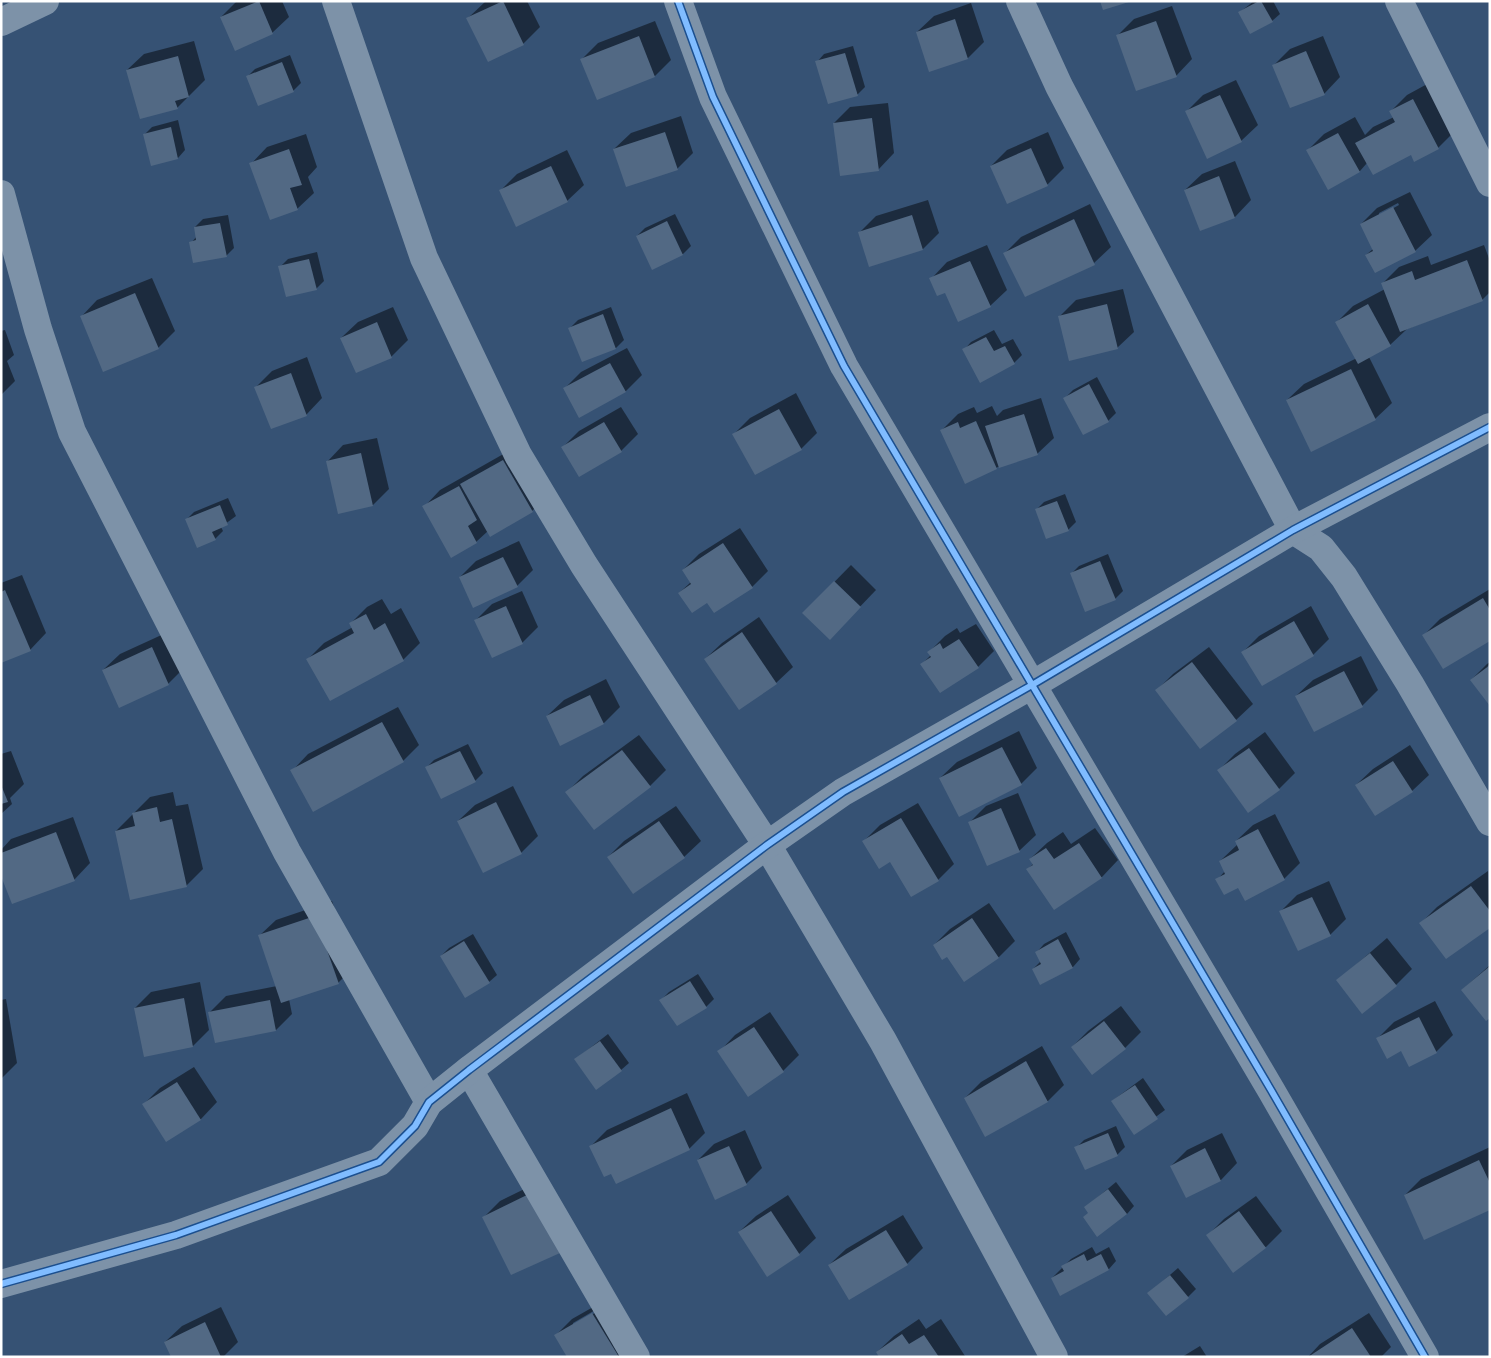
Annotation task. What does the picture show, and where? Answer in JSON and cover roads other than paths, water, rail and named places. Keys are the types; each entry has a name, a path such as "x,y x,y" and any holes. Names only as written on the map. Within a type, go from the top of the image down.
{"street":[{"path":"1,22 45,1"},
{"path":"336,1 424,258 518,455 584,565 768,845 883,1041 1054,1357"},
{"path":"678,1 713,97 844,366 1266,1081 1425,1357"},
{"path":"1020,1 1059,86 1293,530 1321,548 1344,577 1410,684 1490,822"},
{"path":"1399,1 1490,182"},
{"path":"1,194 38,329 72,432 287,852 428,1102"},
{"path":"1,1284 176,1234 378,1162 415,1126 428,1102 468,1070 768,845 843,792 1032,685 1293,530 1490,427"},
{"path":"468,1070 636,1357"}]}
